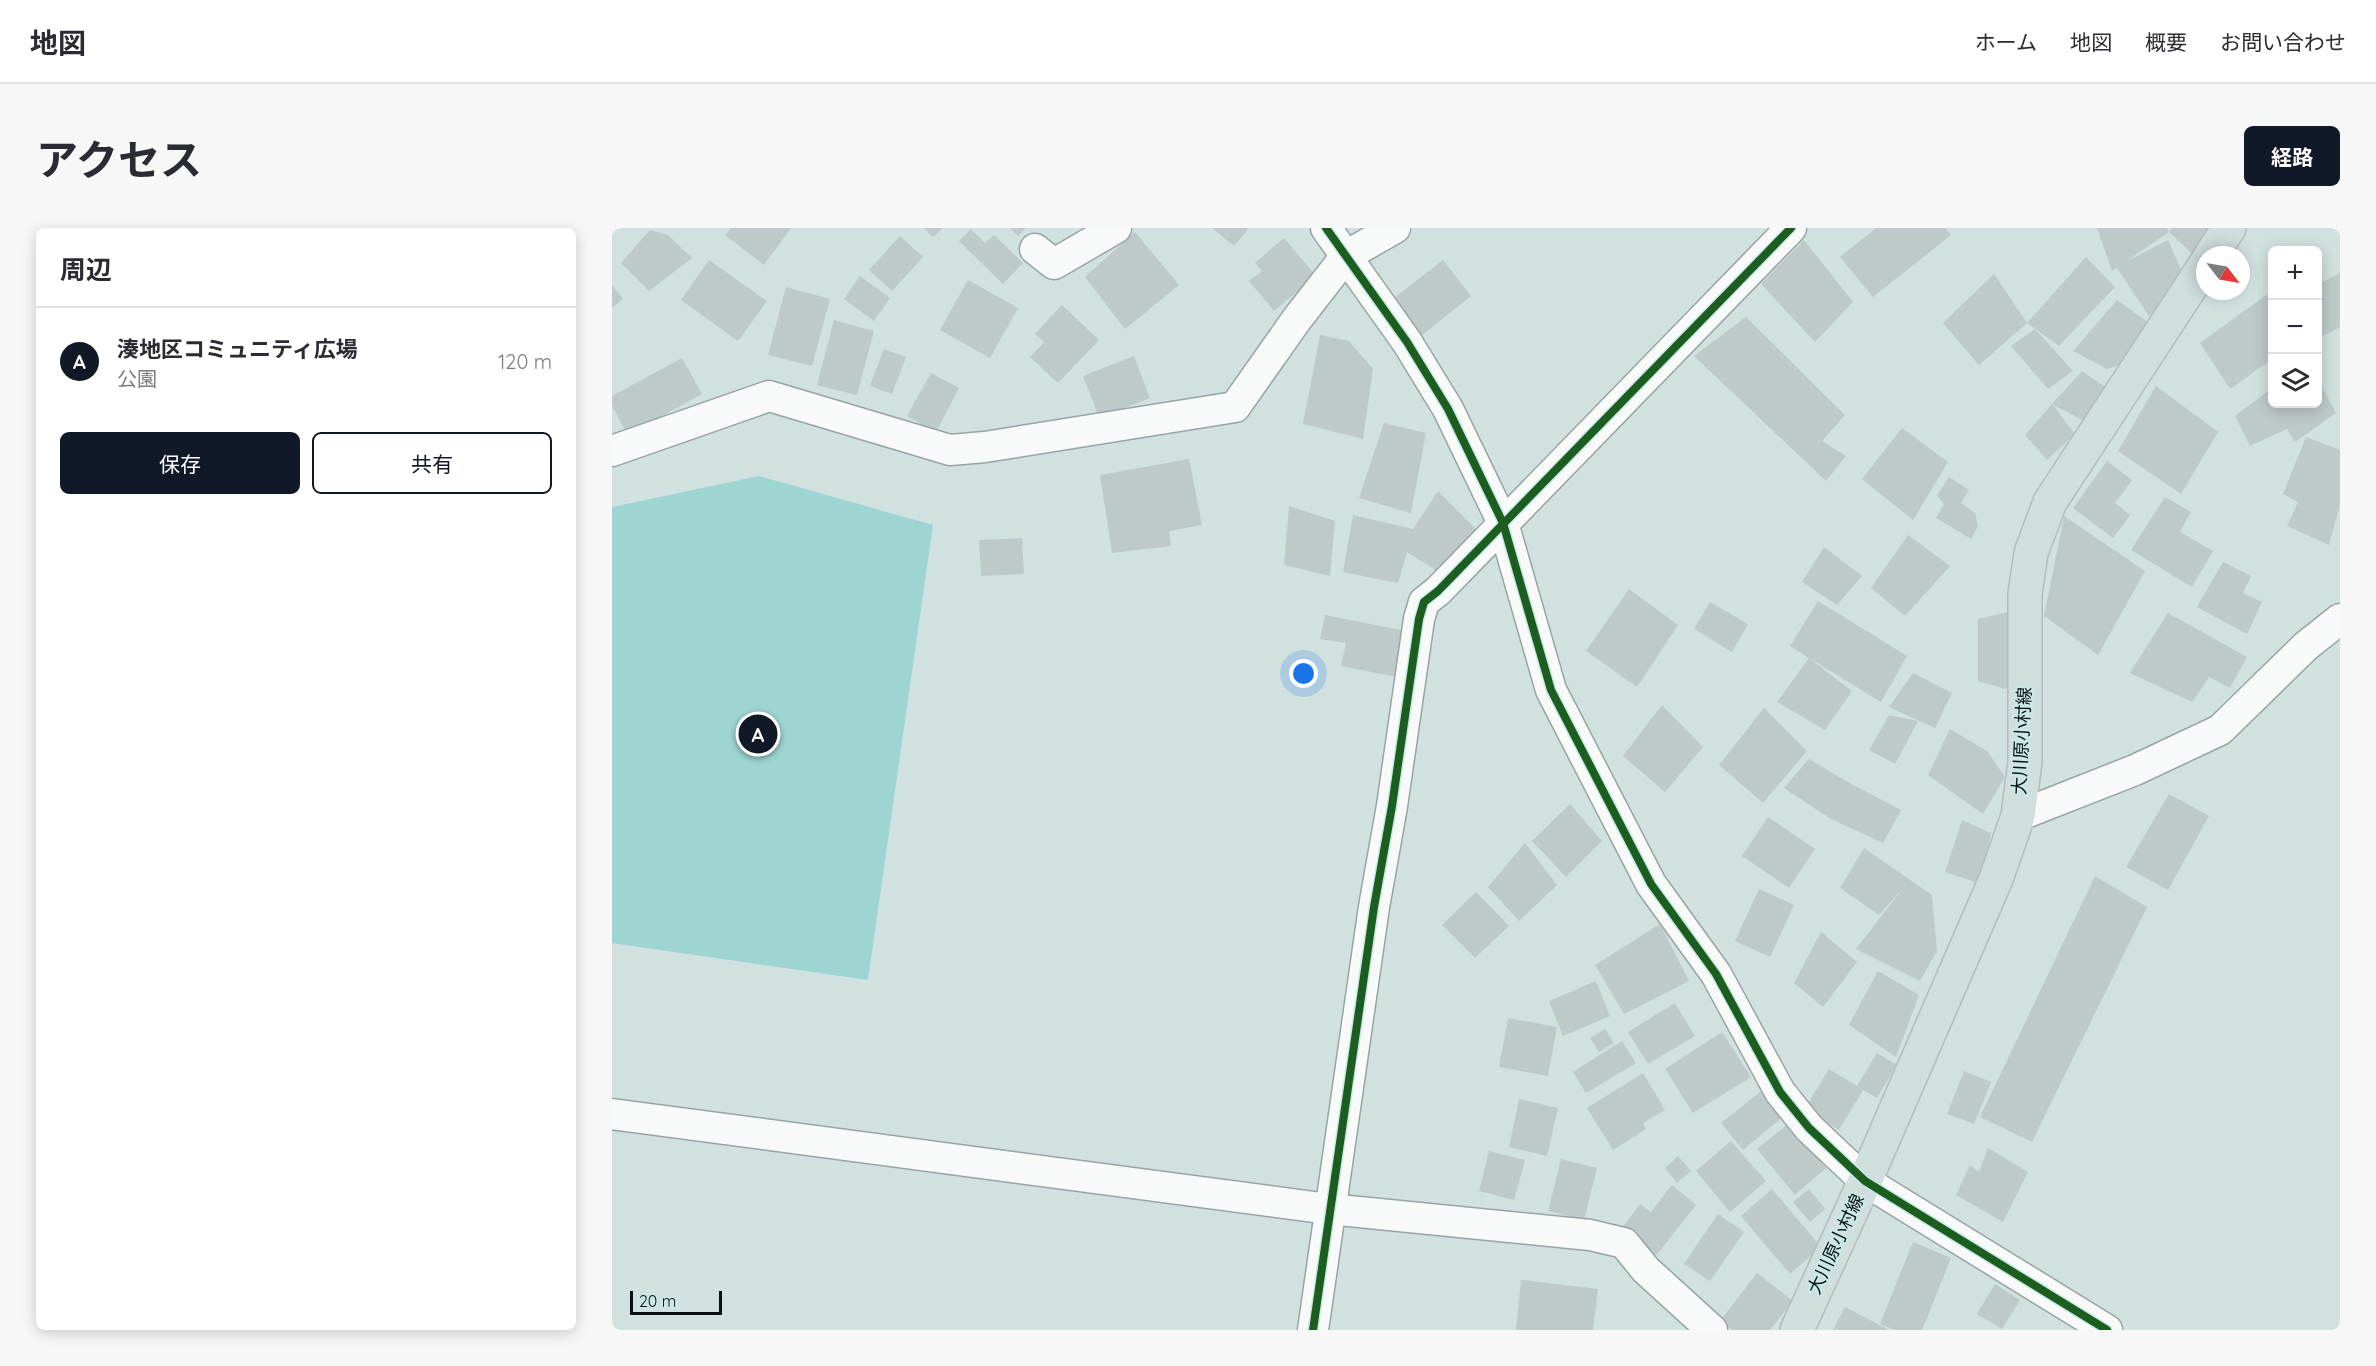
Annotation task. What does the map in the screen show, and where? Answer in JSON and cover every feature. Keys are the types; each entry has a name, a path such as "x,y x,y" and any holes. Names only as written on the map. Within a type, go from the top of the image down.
{"main road":[{"path":"2217,246 2229,228"},
{"name":"大川原小村線","path":"1797,1330 1865,1181 1996,879 2018,816 2025,762 2025,594 2031,553 2050,502 2196,279"}],"street":[{"path":"1035,249 1054,264 1116,228"},
{"path":"1326,228 1407,342 1448,409 1503,523 1551,690 1651,884 1716,974 1780,1092 1809,1128 1865,1181 2107,1330"},
{"path":"612,451 769,396 950,450 986,447 1235,407 1346,256 1395,228"},
{"path":"1313,1330 1329,1209 1419,619 1425,602 1791,228"},
{"path":"2018,816 2135,770 2220,730 2306,646 2340,619"},
{"path":"612,1114 1329,1209 1590,1235 1624,1243 1646,1270 1712,1330"}],"shaded area":[{"path":"759,476 933,525 868,980 612,943 612,507"}],"building":[{"path":"731,228 791,228 764,265 725,235"},
{"path":"924,228 943,228 933,237"},
{"path":"1010,228 1026,228 1018,236"},
{"path":"1212,228 1249,228 1234,246"},
{"path":"1876,228 1945,228 1951,235 1873,297 1840,257"},
{"path":"2097,228 2167,228 2169,232 2125,262 2168,240 2186,281 2149,316 2117,268 2112,271"},
{"path":"2172,228 2221,228 2210,246 2196,246 2196,257 2169,232"},
{"path":"971,229 985,243 994,235 1023,263 1003,284 959,241"},
{"path":"650,230 668,235 692,258 649,291 621,263"},
{"path":"1135,232 1179,285 1125,329 1085,277"},
{"path":"900,236 923,257 892,291 869,270"},
{"path":"1284,238 1316,276 1274,311 1249,281 1262,271 1255,263"},
{"path":"1804,240 1853,302 1815,342 1761,284"},
{"path":"2086,257 2115,287 2059,346 2027,323"},
{"path":"709,260 767,301 738,341 681,300"},
{"path":"1443,260 1471,296 1416,340 1398,316 1405,311 1394,298"},
{"path":"2340,273 2340,327 2322,336 2322,300 2322,282"},
{"path":"1994,274 2027,323 1979,365 1943,323"},
{"path":"860,276 890,298 874,321 844,299"},
{"path":"968,280 1018,308 990,358 940,330"},
{"path":"612,285 623,299 612,308"},
{"path":"786,287 830,299 812,366 768,355"},
{"path":"2268,294 2268,362 2230,389 2200,343"},
{"path":"2117,300 2153,326 2131,362 2107,369 2073,351"},
{"path":"1062,305 1099,340 1058,383 1030,357 1044,342 1035,334"},
{"path":"1746,317 1845,415 1822,441 1846,456 1826,481 1694,356"},
{"path":"834,320 874,331 857,395 817,385"},
{"path":"2035,329 2073,371 2048,389 2011,346"},
{"path":"1320,335 1349,341 1373,369 1363,439 1303,424"},
{"path":"884,349 906,357 892,394 870,386"},
{"path":"1134,356 1150,398 1099,418 1083,376"},
{"path":"682,358 702,394 628,435 612,406 612,396"},
{"path":"2082,371 2111,391 2097,428 2052,404"},
{"path":"931,373 959,388 936,432 907,416"},
{"path":"2156,386 2218,432 2181,494 2118,451"},
{"path":"2322,387 2336,413 2295,442 2287,429 2250,446 2235,416 2268,391 2268,408 2322,408"},
{"path":"2052,404 2075,434 2047,460 2025,435"},
{"path":"1384,423 1426,433 1411,513 1359,498"},
{"path":"1902,428 1948,462 1913,520 1862,479"},
{"path":"2306,437 2340,450 2340,505 2329,545 2287,526 2298,502 2283,494"},
{"path":"1189,459 1202,525 1169,531 1171,546 1112,553 1100,475"},
{"path":"2107,461 2132,480 2115,503 2130,515 2113,538 2073,508"},
{"path":"1949,477 1969,490 1961,503 1975,513 1978,526 1971,539 1936,518 1944,504 1937,495"},
{"path":"1438,491 1481,534 1442,574 1407,552 1398,583 1343,572 1353,515 1413,529"},
{"path":"2165,497 2191,512 2180,532 2213,551 2192,587 2131,550"},
{"path":"1289,506 1335,521 1330,576 1284,565"},
{"path":"2064,516 2145,571 2098,655 2044,616"},
{"path":"1908,535 1950,566 1905,616 1871,588"},
{"path":"1022,538 1024,574 981,576 979,540"},
{"path":"1824,547 1862,576 1837,605 1802,582"},
{"path":"2223,562 2251,576 2243,593 2262,602 2247,634 2197,607"},
{"path":"1629,589 1678,625 1637,687 1586,651"},
{"path":"1818,601 1907,656 1881,702 1790,646"},
{"path":"1710,602 1748,624 1732,652 1694,629"},
{"path":"2017,610 2020,683 2005,689 1978,681 1978,619"},
{"path":"2168,613 2247,657 2230,688 2209,677 2192,702 2130,673"},
{"path":"1325,615 1411,632 1402,678 1341,666 1346,643 1320,639"},
{"path":"1809,658 1852,691 1825,730 1777,702"},
{"path":"1913,673 1952,693 1935,728 1889,707"},
{"path":"1662,705 1703,747 1665,792 1623,756"},
{"path":"1764,708 1807,751 1763,803 1719,765"},
{"path":"1889,715 1918,721 1895,764 1869,750"},
{"path":"1950,729 1987,751 2005,777 1983,814 1928,775"},
{"path":"1809,759 1901,810 1883,843 1831,819 1784,788"},
{"path":"2169,794 2209,816 2168,890 2126,867"},
{"path":"1570,804 1602,841 1566,877 1532,841"},
{"path":"1768,817 1815,849 1789,888 1742,856"},
{"path":"1962,820 1991,833 1981,884 1945,872"},
{"path":"1525,843 1557,885 1519,921 1488,887"},
{"path":"1864,848 1932,895 1937,951 1920,981 1856,949 1904,887 1879,915 1840,888"},
{"path":"2095,876 2147,907 2032,1142 1980,1117"},
{"path":"1759,889 1794,905 1770,957 1735,941"},
{"path":"1476,892 1509,926 1475,958 1442,925"},
{"path":"1660,924 1689,981 1624,1014 1595,965"},
{"path":"1821,932 1857,962 1823,1007 1794,983"},
{"path":"1878,971 1919,995 1896,1057 1849,1025"},
{"path":"1596,981 1610,1016 1563,1036 1549,1001"},
{"path":"1675,1003 1695,1036 1648,1064 1628,1032"},
{"path":"1508,1018 1557,1027 1548,1076 1499,1067"},
{"path":"1605,1029 1614,1043 1599,1052 1590,1038"},
{"path":"1722,1032 1751,1077 1693,1113 1665,1069"},
{"path":"1622,1041 1636,1063 1586,1093 1573,1072"},
{"path":"1877,1053 1897,1065 1877,1098 1863,1090 1839,1130 1804,1110 1829,1069 1857,1086"},
{"path":"1964,1071 1991,1082 1974,1124 1947,1114"},
{"path":"1643,1073 1665,1110 1643,1123 1646,1129 1613,1150 1587,1108"},
{"path":"1764,1089 1785,1115 1743,1150 1721,1123"},
{"path":"1519,1099 1558,1108 1547,1156 1509,1147"},
{"path":"1789,1123 1826,1168 1795,1195 1757,1149"},
{"path":"1731,1141 1766,1181 1730,1212 1696,1171"},
{"path":"1988,1148 2028,1172 2003,1222 1956,1195 1970,1165 1979,1172"},
{"path":"1489,1151 1525,1160 1514,1200 1479,1191"},
{"path":"1678,1156 1691,1171 1677,1183 1665,1168"},
{"path":"1561,1159 1597,1168 1584,1220 1548,1211"},
{"path":"1672,1185 1696,1205 1651,1262 1617,1235 1640,1204 1651,1212"},
{"path":"1772,1189 1821,1247 1790,1274 1741,1216"},
{"path":"1809,1189 1825,1209 1810,1222 1793,1202"},
{"path":"1718,1214 1744,1232 1710,1281 1684,1264"},
{"path":"1913,1242 1951,1258 1922,1330 1895,1330 1880,1324"},
{"path":"1757,1273 1793,1301 1770,1330 1732,1330 1720,1321"},
{"path":"1521,1280 1598,1289 1593,1330 1516,1330"},
{"path":"1995,1284 2020,1300 2002,1329 1977,1314"},
{"path":"1845,1307 1889,1330 1833,1330"}],"cycle path":[{"path":"1326,228 1407,342 1448,409 1503,523 1551,690 1651,884 1716,974 1780,1092 1809,1128 1865,1181 2107,1330"},
{"path":"1313,1330 1374,907 1392,806 1419,619 1424,602 1438,591 1791,228"}],"place":[{"name":"湊地区コミュニティ広場","path":"758,734"}]}
